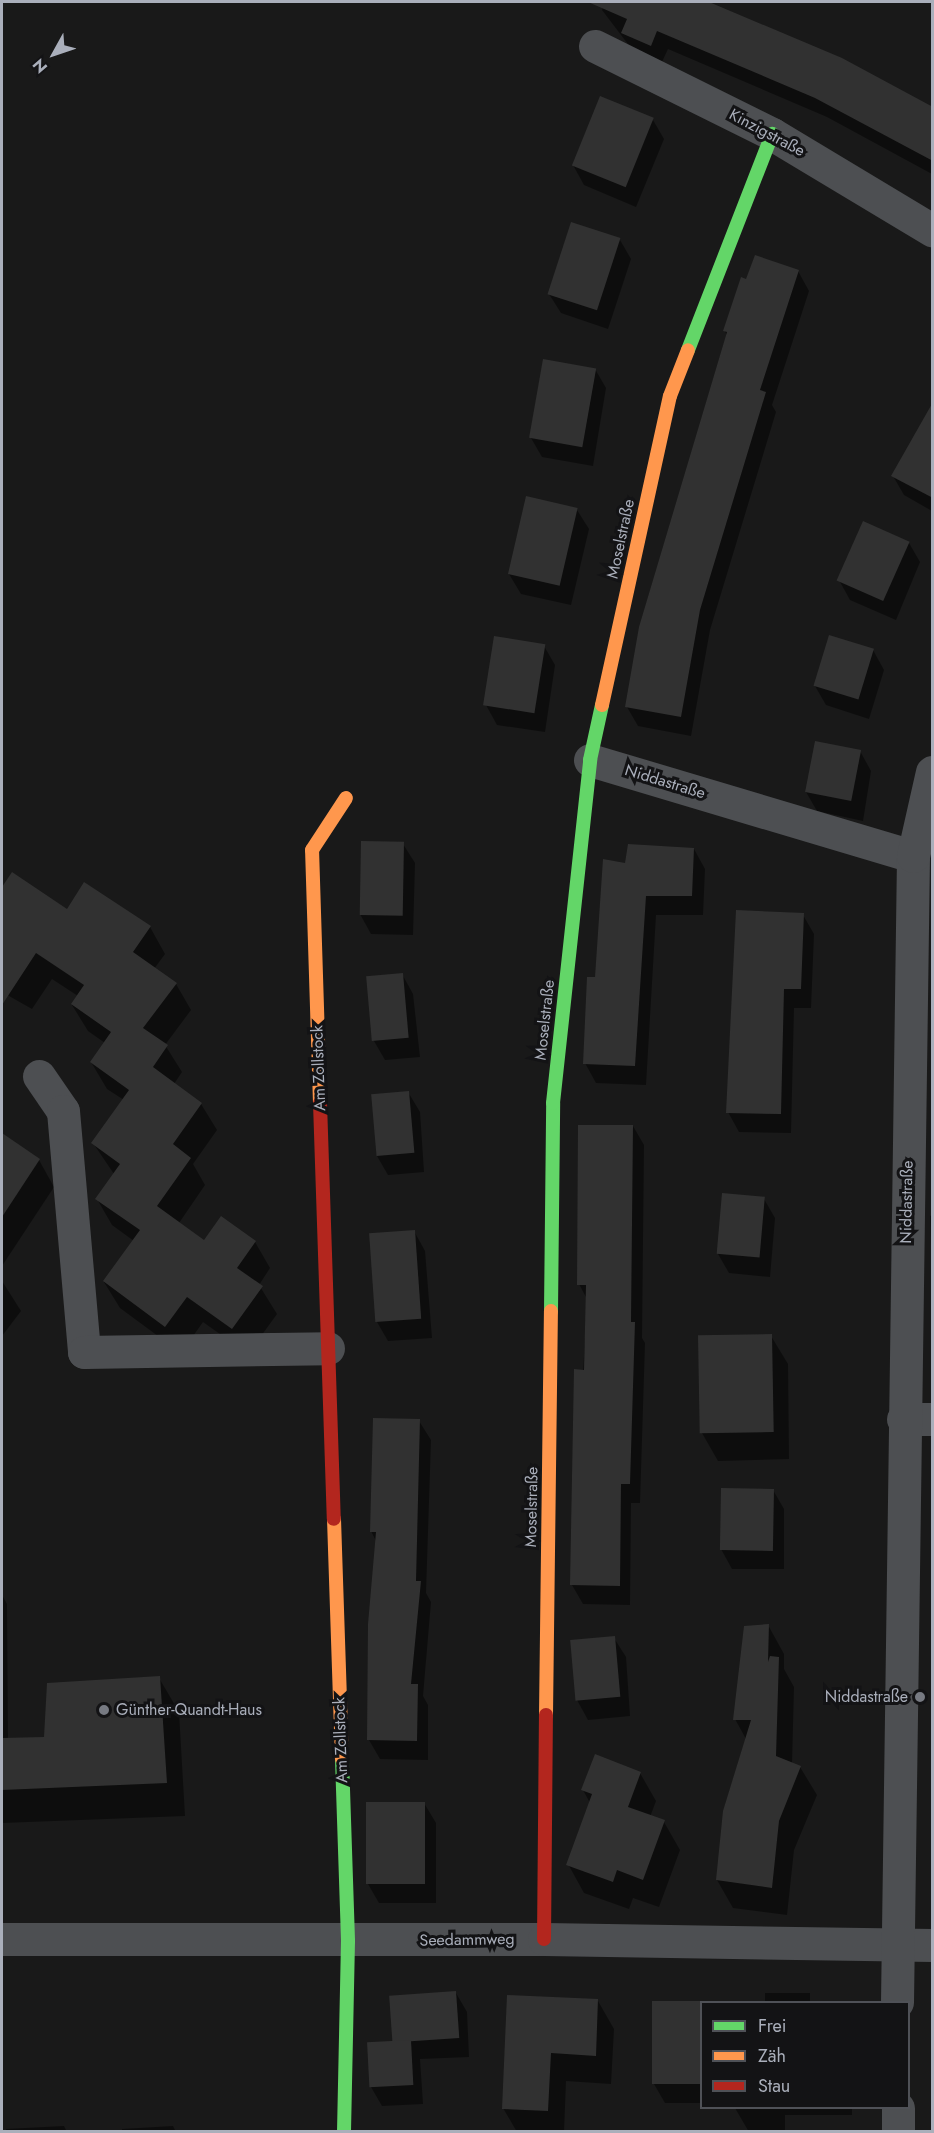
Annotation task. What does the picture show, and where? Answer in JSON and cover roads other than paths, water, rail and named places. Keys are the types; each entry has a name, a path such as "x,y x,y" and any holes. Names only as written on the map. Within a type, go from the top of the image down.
{"street":[{"name":"Kinzigstraße","path":"596,46 772,134 933,230"},
{"name":"Moselstraße","path":"544,1939 553,1103 590,760 670,396 772,134"},
{"name":"Niddastraße","path":"590,760 913,856"},
{"name":"Niddastraße","path":"897,2001 897,1944 918,1419 913,856 933,772"},
{"name":"Am Zollstock","path":"344,2132 348,1941 312,850 346,798"},
{"path":"39,1076 63,1111 84,1352 328,1348"},
{"name":"Seedammweg","path":"2,1939 348,1941 544,1939 933,1945"},
{"path":"898,2109 898,2132"}],"place":[{"name":"Niddastraße","path":"920,1697"},
{"name":"Günther-Quandt-Haus","path":"104,1710"}]}
